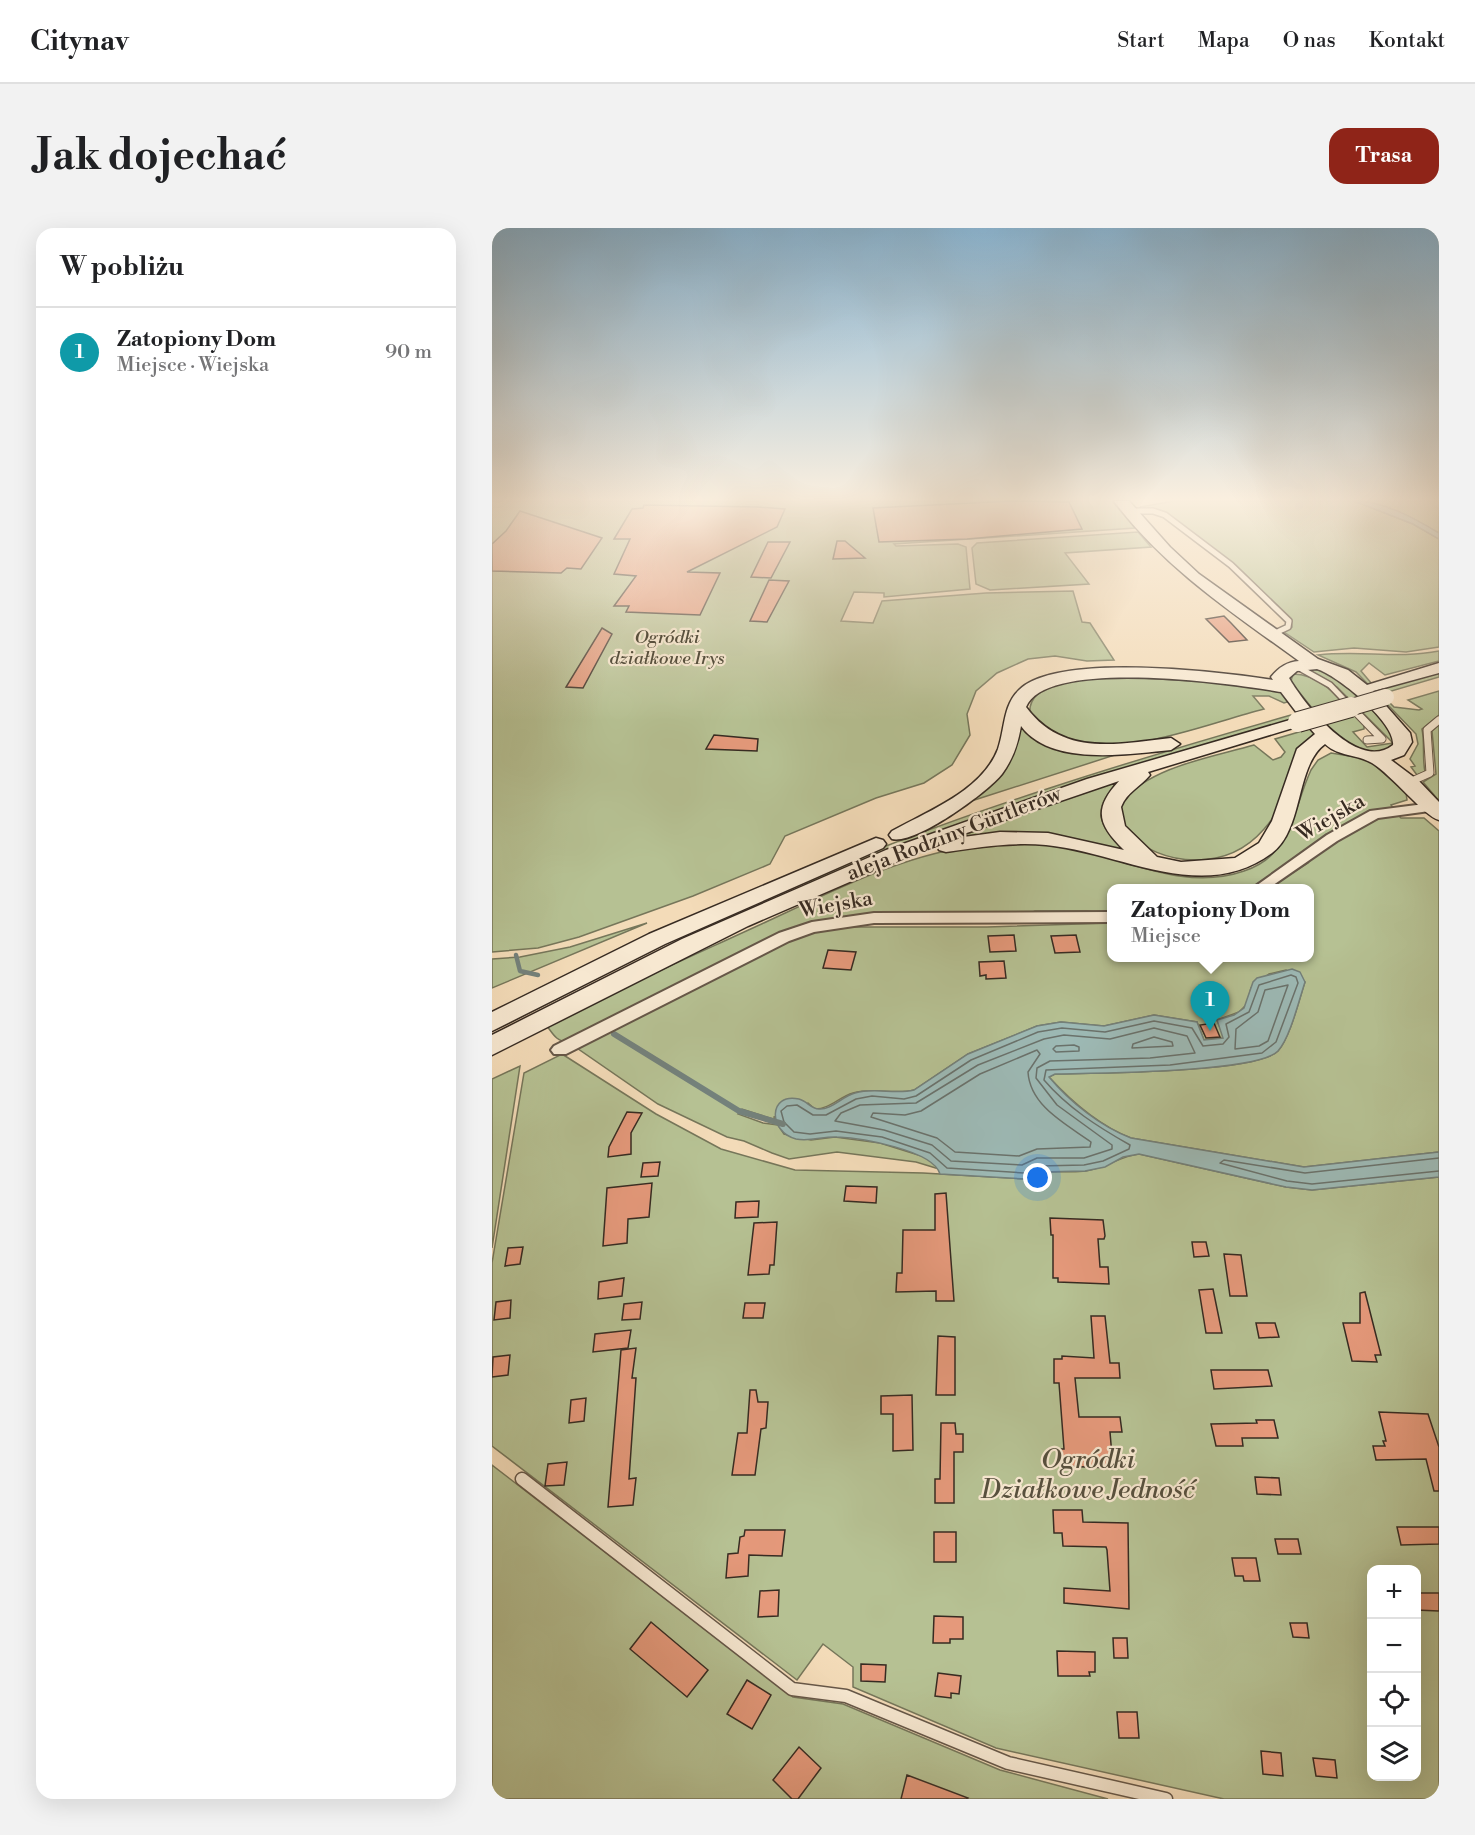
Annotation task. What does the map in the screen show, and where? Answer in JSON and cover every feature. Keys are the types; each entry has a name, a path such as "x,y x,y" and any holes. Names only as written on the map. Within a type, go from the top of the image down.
{"main road":[{"path":"1191,574 1314,664 1333,668 1344,674 1402,736 1403,742 1395,752"},
{"path":"1273,636 1289,675 1332,740 1395,752"},
{"path":"896,844 991,775 1009,744 1020,700 1033,686 1064,675 1098,673 1235,680 1289,675 1314,664"},
{"name":"aleja Rodziny Gürtlerów","path":"492,1046 528,1015 716,912 896,844 1029,804 1167,753 1380,691 1439,668"},
{"name":"aleja Rodziny Gürtlerów","path":"1380,691 1439,682"},
{"path":"1017,708 1035,731 1046,739 1065,746 1167,753"},
{"path":"896,844 1016,837 1070,843 1182,869 1210,869 1234,865 1267,847 1277,833 1302,764 1332,740"},
{"path":"1371,748 1412,783 1436,811"},
{"path":"1395,752 1412,783"},
{"path":"1157,863 1117,833 1110,819 1110,813 1111,802 1118,790 1167,753"},
{"name":"aleja Rodziny Gürtlerów","path":"492,1022 528,1015"}],"street":[{"name":"Wiejska","path":"1267,884 1282,876 1332,838 1376,814 1436,811"},
{"name":"Wiejska","path":"561,1050 784,937 812,927 874,918 1107,917"}],"lane":[{"path":"1241,574 1289,621 1285,629 1273,636"},
{"path":"1289,675 1330,685 1382,739 1371,748"},
{"path":"1412,783 1430,773 1427,730 1439,720"},
{"path":"522,1479 792,1689 846,1696 1008,1763 1166,1799"}],"green space":[{"name":"Ogródki działkowe Irys","path":"492,574 969,574 970,589 884,597 884,593 854,592 841,621 873,623 882,601 986,593 1073,591 1082,622 1090,623 1114,660 1087,661 1055,656 1028,659 997,673 976,691 967,714 970,735 952,765 924,783 876,798 785,836 770,864 693,896 579,937 538,948 492,952"},
{"path":"975,574 1082,574 1089,584 990,590 976,584"},
{"path":"1243,574 1439,574 1439,647 1406,652 1354,648 1314,652 1284,632 1292,627 1291,620"},
{"path":"1439,651 1439,661 1385,675 1369,663 1361,671 1377,690 1439,673 1439,677 1381,694 1394,707 1419,710 1422,709 1408,700 1439,691 1439,715 1422,729 1425,772 1417,775 1411,767 1415,766 1410,759 1418,744 1416,734 1356,672 1318,655 1409,654"},
{"path":"1312,669 1336,677 1356,692 1391,731 1395,737 1393,746 1378,751 1363,750 1337,735 1294,686 1291,681 1293,674 1314,679 1333,692 1364,724 1364,729 1353,732 1367,747 1393,743 1337,687 1312,673"},
{"path":"1126,677 1226,683 1280,690 1294,700 1284,703 1269,696 1253,696 1264,709 1190,731 1113,745 1063,740 1030,715 1032,702 1039,693 1052,686 1083,679"},
{"path":"1291,715 1295,719 1047,793 926,836 807,885 804,879 984,810 1168,751"},
{"path":"1019,725 1032,736 1118,754 965,803"},
{"path":"1439,725 1439,801 1423,782 1436,774 1432,731"},
{"path":"1316,727 1316,732 1296,776 1273,817 1259,835 1242,848 1221,857 1195,860 1175,858 1140,844 1124,832 1120,802 1149,780 1182,765 1254,745 1273,760 1281,757 1285,752 1275,739"},
{"path":"1331,753 1368,759 1406,793 1407,800 1391,805 1393,808 1373,810 1364,815 1257,884 1107,884 1107,914 1087,911 1035,911 1028,914 868,914 842,918 844,927 987,927 1107,923 1107,962 1314,962 1314,884 1275,884 1308,863 1320,850 1340,836 1370,820 1397,814 1401,818 1424,818 1439,831 1439,1152 1304,1167 1131,1138 1108,1127 1087,1112 1049,1077 1055,1074 1208,1068 1264,1058 1278,1051 1282,1045 1305,982 1286,970 1269,974 1251,988 1247,1004 1239,1012 1217,1020 1224,1038 1204,1040 1197,1022 1154,1015 1104,1026 1061,1022 1037,1026 968,1054 914,1090 861,1091 820,1108 815,1109 808,1103 774,1117 776,1120 742,1109 738,1114 763,1123 778,1125 784,1134 811,1140 835,1137 880,1143 928,1158 939,1169 916,1162 837,1152 789,1159 744,1141 727,1137 658,1104 568,1042 556,1038 545,1024 845,885 899,864 953,849 1000,843 1039,844 1081,851 1174,875 1197,878 1220,877 1244,871 1260,864 1282,843 1311,770 1318,760"},
{"path":"1119,780 1104,800 1101,817 1109,834 1124,850 1066,838 952,839"},
{"path":"647,923 492,988 492,959 520,957 570,947"},
{"name":"Ogródki Działkowe Jedność","path":"562,1054 656,1114 721,1149 795,1170 923,1173 1026,1179 1040,1173 1078,1172 1093,1169 1139,1154 1286,1187 1312,1190 1439,1177 1439,1799 1224,1799 996,1748 853,1687 853,1667 823,1644 797,1680 492,1446 492,1263 524,1073"},
{"path":"520,1066 492,1248 492,1079"},
{"path":"492,1465 793,1697 843,1704 1000,1770 1108,1799 492,1799"}],"water":[{"path":"1292,969 1300,972 1305,982 1297,1008 1282,1045 1278,1051 1264,1058 1208,1068 1055,1074 1049,1077 1066,1096 1087,1113 1131,1138 1304,1167 1439,1152 1439,1177 1312,1190 1286,1187 1139,1154 1123,1157 1105,1167 1085,1171 1040,1172 1026,1179 940,1174 935,1166 911,1152 878,1143 837,1137 796,1139 780,1129 776,1121 777,1107 789,1098 804,1101 814,1108 824,1109 862,1091 914,1090 968,1054 1037,1026 1061,1022 1104,1026 1154,1015 1197,1022 1204,1040 1223,1038 1217,1020 1234,1015 1244,1008 1253,982 1257,978"}],"building":[{"path":"617,574 719,574 700,615 626,612 629,606 614,606 636,576"},
{"path":"752,574 773,574 771,578 751,577"},
{"path":"769,580 789,581 767,622 750,621"},
{"path":"1224,616 1247,640 1229,642 1206,619"},
{"path":"602,628 612,634 583,688 566,687"},
{"path":"714,735 758,739 757,751 706,749"},
{"path":"1014,935 1016,951 990,952 988,936"},
{"path":"1076,935 1080,952 1055,953 1051,936"},
{"path":"828,950 856,952 851,970 823,968"},
{"path":"1004,961 1006,978 986,979 986,975 980,976 979,962"},
{"path":"1214,1023 1220,1037 1206,1038 1200,1025"},
{"path":"627,1112 642,1113 631,1133 631,1154 608,1157 609,1147"},
{"path":"660,1162 658,1176 641,1177 643,1163"},
{"path":"652,1183 649,1217 628,1219 627,1243 603,1246 607,1188"},
{"path":"846,1186 877,1187 876,1203 844,1201"},
{"path":"946,1193 954,1301 936,1301 936,1291 896,1292 897,1273 902,1273 903,1230 935,1230 935,1194"},
{"path":"759,1201 758,1217 735,1218 736,1202"},
{"path":"1050,1218 1103,1220 1105,1236 1104,1239 1098,1239 1100,1267 1108,1267 1109,1284 1058,1282 1058,1278 1053,1278 1053,1235 1051,1235"},
{"path":"777,1222 774,1265 770,1265 769,1274 748,1275 754,1223"},
{"path":"1192,1242 1206,1242 1209,1256 1194,1257"},
{"path":"523,1247 520,1264 505,1266 508,1248"},
{"path":"1224,1254 1241,1255 1247,1296 1230,1296"},
{"path":"624,1278 622,1296 598,1299 599,1282"},
{"path":"1213,1289 1222,1333 1206,1333 1199,1290"},
{"path":"1365,1292 1381,1355 1375,1355 1377,1362 1352,1361 1343,1323 1360,1323 1360,1293"},
{"path":"511,1300 510,1318 494,1320 496,1302"},
{"path":"642,1302 640,1319 622,1320 624,1304"},
{"path":"745,1303 765,1303 763,1318 743,1318"},
{"path":"1091,1316 1105,1316 1110,1363 1119,1363 1120,1378 1075,1378 1079,1417 1120,1417 1122,1432 1110,1432 1113,1468 1060,1466 1059,1449 1064,1449 1059,1383 1054,1383 1054,1359 1062,1359 1062,1356 1094,1358"},
{"path":"1256,1323 1275,1323 1279,1337 1259,1338"},
{"path":"631,1330 628,1348 593,1352 595,1334"},
{"path":"938,1336 955,1337 955,1395 936,1395"},
{"path":"636,1348 632,1378 636,1378 629,1479 636,1478 633,1505 608,1507 621,1350"},
{"path":"510,1355 508,1375 492,1377 493,1357"},
{"path":"1211,1370 1268,1370 1272,1386 1214,1389"},
{"path":"750,1390 756,1390 758,1402 768,1402 766,1428 761,1429 755,1475 732,1475 738,1433 747,1433"},
{"path":"912,1395 913,1450 893,1451 893,1414 881,1414 881,1396"},
{"path":"586,1398 584,1421 569,1423 571,1400"},
{"path":"1379,1412 1428,1414 1439,1447 1439,1491 1434,1491 1426,1459 1376,1460 1373,1446 1385,1446 1383,1441 1386,1441"},
{"path":"1256,1420 1274,1420 1278,1438 1242,1438 1243,1446 1216,1446 1211,1424 1257,1423"},
{"path":"941,1423 955,1423 956,1434 963,1434 963,1452 954,1452 954,1503 935,1503 935,1479 940,1479"},
{"path":"567,1462 564,1485 545,1486 548,1464"},
{"path":"1255,1477 1279,1478 1281,1495 1257,1494"},
{"path":"1053,1510 1082,1510 1083,1522 1128,1523 1129,1609 1064,1603 1064,1588 1110,1591 1107,1550 1106,1547 1063,1546 1062,1533 1054,1533"},
{"path":"1397,1527 1439,1527 1439,1544 1401,1545"},
{"path":"745,1530 785,1530 782,1556 749,1555 748,1576 726,1578 728,1554 738,1553 740,1537 744,1536"},
{"path":"934,1532 956,1532 956,1562 934,1562"},
{"path":"1275,1539 1298,1539 1301,1554 1278,1554"},
{"path":"1232,1558 1256,1558 1260,1581 1244,1581 1243,1576 1235,1576"},
{"path":"779,1590 778,1616 758,1617 760,1591"},
{"path":"1421,1593 1439,1593 1439,1611 1421,1610"},
{"path":"934,1616 963,1617 963,1639 950,1639 950,1643 933,1643"},
{"path":"651,1622 708,1670 687,1697 630,1649"},
{"path":"1290,1623 1307,1623 1309,1638 1293,1637"},
{"path":"1113,1638 1127,1638 1128,1658 1114,1658"},
{"path":"1057,1651 1095,1652 1095,1672 1089,1672 1090,1676 1058,1676"},
{"path":"861,1664 886,1665 885,1682 861,1681"},
{"path":"938,1673 961,1676 959,1694 951,1693 951,1698 935,1696"},
{"path":"747,1680 771,1695 752,1729 727,1714"},
{"path":"1117,1712 1137,1712 1139,1738 1119,1738"},
{"path":"799,1747 821,1768 798,1799 792,1799 773,1780"},
{"path":"1261,1751 1281,1753 1283,1776 1263,1774"},
{"path":"1313,1758 1335,1760 1337,1778 1316,1776"},
{"path":"907,1775 968,1798 901,1799"}],"waterway":[{"path":"516,955 520,971 538,975"},
{"path":"614,1034 739,1111 783,1124"}],"place":[{"name":"Zatopiony Dom","path":"1210,1031"}]}
